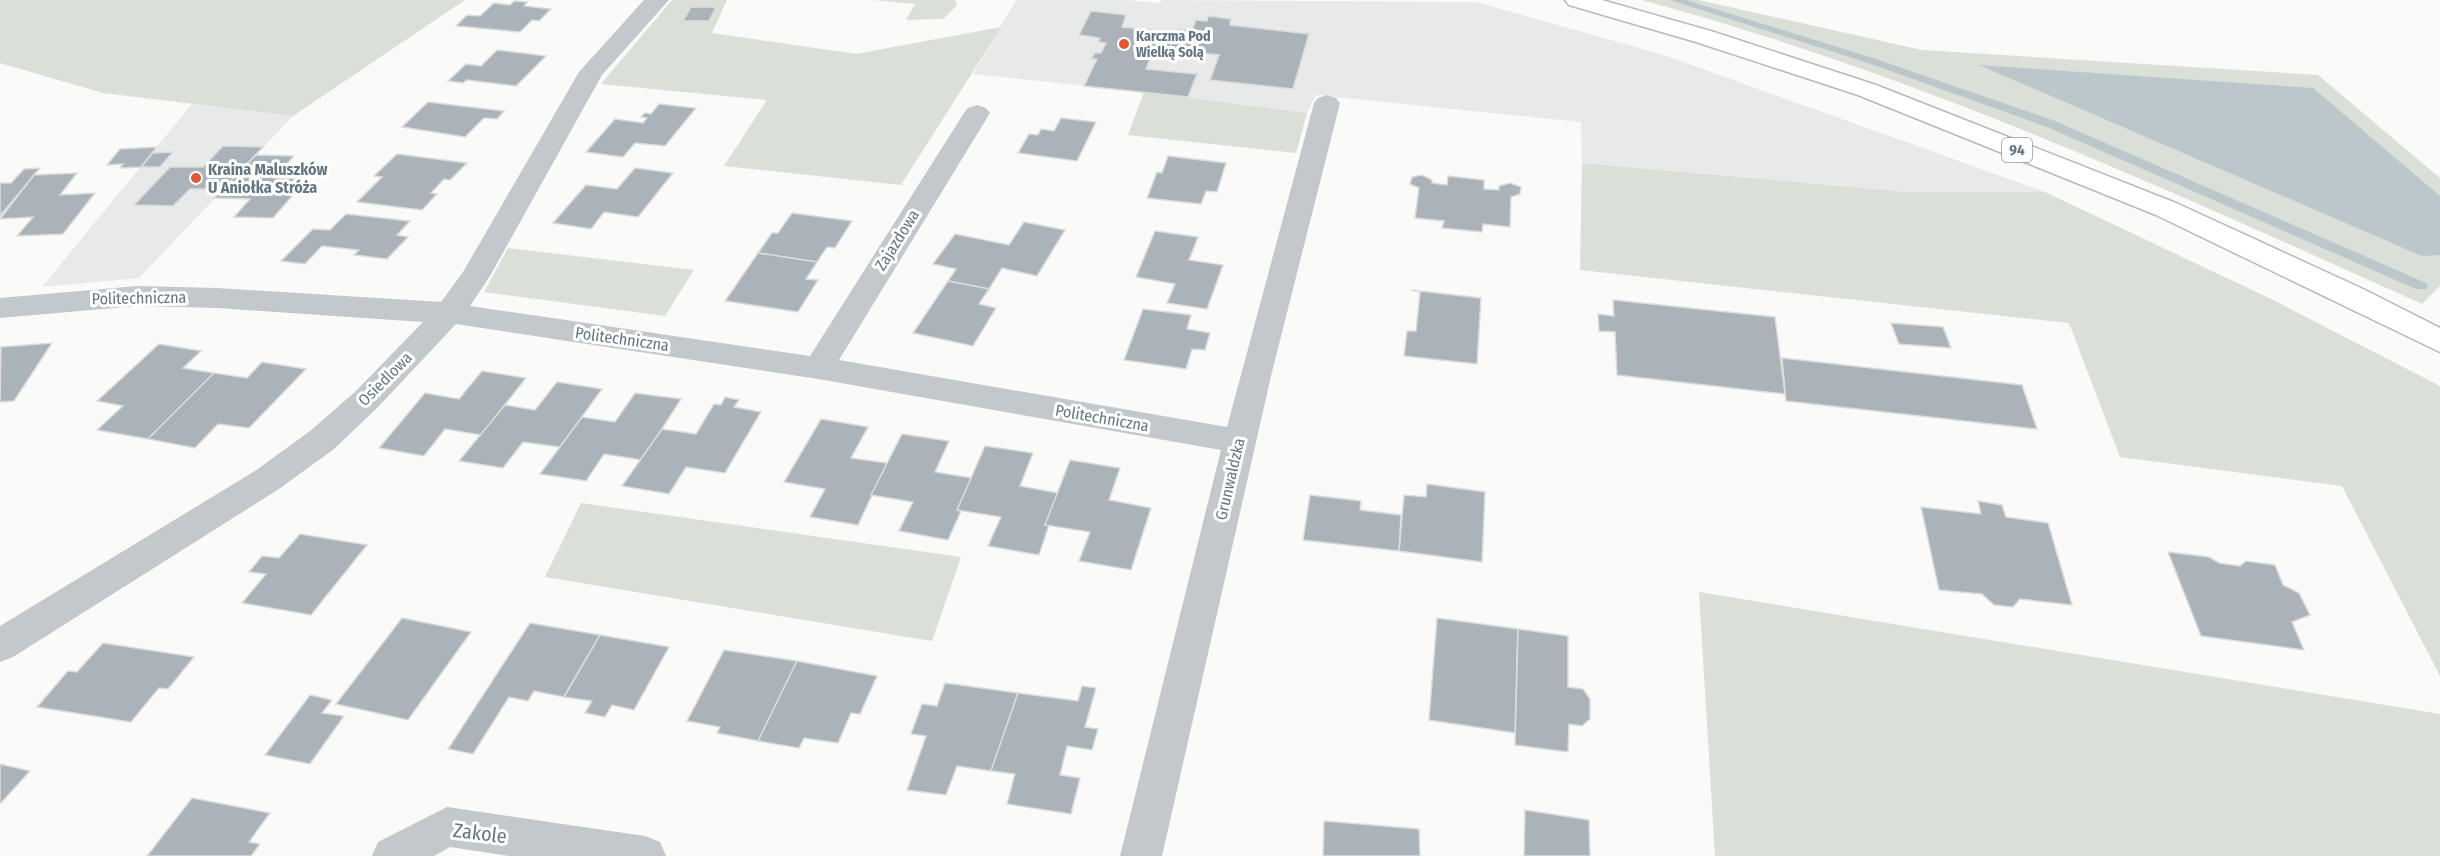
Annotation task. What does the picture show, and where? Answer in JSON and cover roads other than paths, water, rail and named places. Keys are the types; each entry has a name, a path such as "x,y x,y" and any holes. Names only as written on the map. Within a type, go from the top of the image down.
{"main road":[{"name":"94","path":"1577,0 1705,37 1868,90 2166,209 2352,296 2440,341"}],"street":[{"name":"Osiedlowa","path":"0,646 276,474 322,440 367,399 449,313 475,276 591,72 657,0"},
{"name":"Grunwaldzka","path":"1141,856 1284,258 1328,103"},
{"name":"Zajazdowa","path":"818,368 977,113"},
{"name":"Politechniczna","path":"0,308 137,296 217,298 449,313 818,368 1239,441"},
{"name":"Zakole","path":"393,856 447,827 645,856"}],"waterway":[{"path":"1675,0 1872,61 2051,124 2421,286"}],"place":[{"name":"Karczma Pod Wielką Solą","path":"1124,44"},
{"name":"Kraina Maluszków U Aniołka Stróża","path":"196,178"}]}
